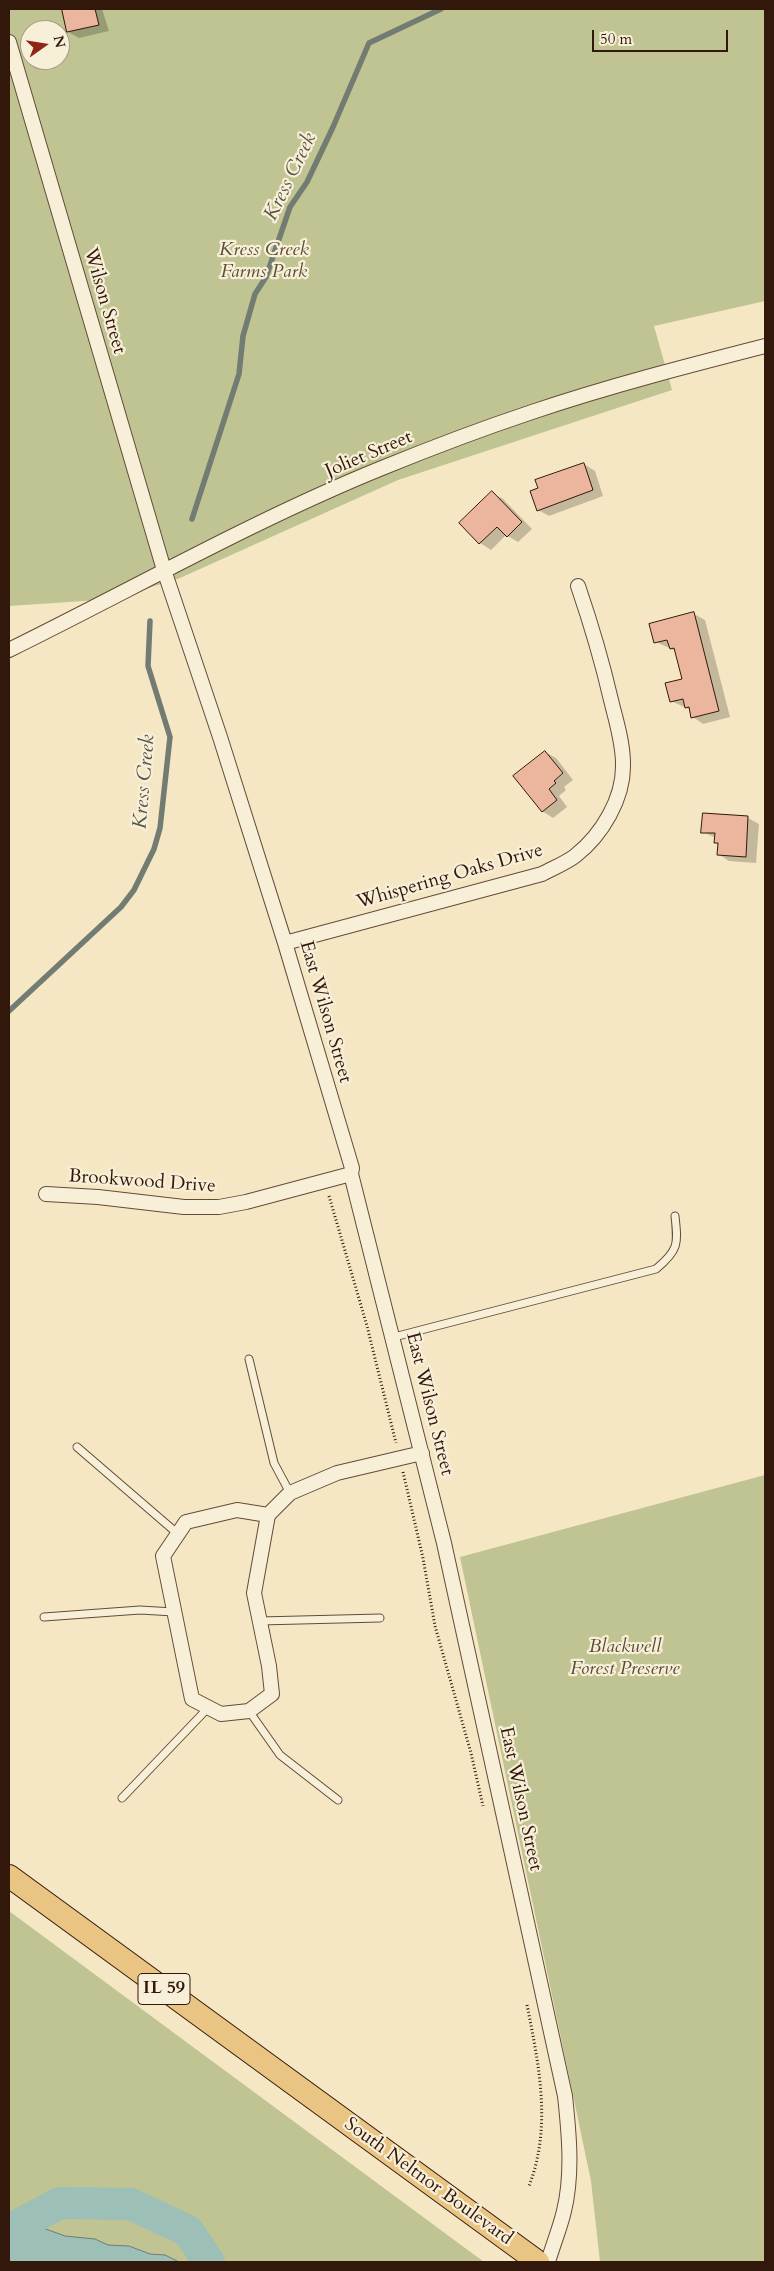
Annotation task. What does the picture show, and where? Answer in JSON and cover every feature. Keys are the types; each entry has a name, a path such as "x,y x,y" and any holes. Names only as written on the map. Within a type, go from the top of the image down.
{"main road":[{"name":"South Neltnor Boulevard","path":"9,1876 538,2262"}],"street":[{"name":"Wilson Street","path":"9,42 164,570"},
{"name":"Joliet Street","path":"9,650 114,599 164,570 363,477 532,412 632,381 765,346"},
{"name":"East Wilson Street","path":"164,570 285,943 352,1168 351,1174 394,1337 459,1611 565,2096 569,2136 568,2176 564,2210 548,2262"},
{"name":"Whispering Oaks Drive","path":"285,943 542,874 575,856 598,832 608,819 618,795 623,766 622,746 599,650 578,586"},
{"name":"Brookwood Drive","path":"46,1194 98,1197 205,1208 246,1202 351,1174"},
{"path":"268,1515 237,1510 186,1522 163,1556 192,1700 221,1714 249,1711 272,1694 269,1666 254,1593 268,1515 290,1493 337,1473 422,1453"}],"lane":[{"path":"394,1337 656,1268 669,1258 678,1241 675,1216"},
{"path":"249,1359 274,1463 290,1493"},
{"path":"77,1447 178,1534"},
{"path":"44,1617 140,1610 174,1612"},
{"path":"260,1621 380,1618"},
{"path":"122,1798 208,1708"},
{"path":"249,1711 280,1755 338,1800"}],"path":[{"path":"329,1193 368,1326 396,1445"},
{"path":"402,1469 423,1558 435,1626 467,1738 486,1815"},
{"path":"525,1996 540,2068 542,2102 541,2136 537,2166 529,2186"}],"green space":[{"name":"Kress Creek Farms Park","path":"9,9 765,9 765,301 654,326 672,390 398,480 180,578 114,599 9,606"},
{"name":"Blackwell Forest Preserve","path":"765,1475 765,2262 600,2262 591,2181 460,1557"},
{"path":"9,1911 484,2262 9,2262"}],"water":[{"path":"9,2220 26,2226 43,2228 65,2236 95,2239 108,2245 129,2246 150,2254 165,2255 179,2262 9,2262"}],"building":[{"path":"62,9 95,9 99,25 70,31 70,20 64,20"},
{"path":"584,463 593,490 537,511 530,491 538,488 535,480"},
{"path":"492,491 522,522 507,537 497,527 479,544 459,523"},
{"path":"694,612 719,711 691,718 689,707 685,708 683,699 670,702 665,683 682,679 674,648 670,649 667,640 654,643 649,624"},
{"path":"545,751 563,773 554,781 556,783 549,789 557,800 542,812 513,776"},
{"path":"703,813 748,816 746,857 717,855 718,843 714,843 715,833 701,833"}],"waterway":[{"name":"Kress Creek","path":"192,519 239,374 243,336 255,294 266,277 290,207 307,182 369,43 441,9"},
{"name":"Kress Creek","path":"9,1011 121,907 134,890 154,849 160,828 170,737 148,666 150,621"},
{"path":"9,2230 60,2203 131,2204 188,2231 209,2262"}]}
